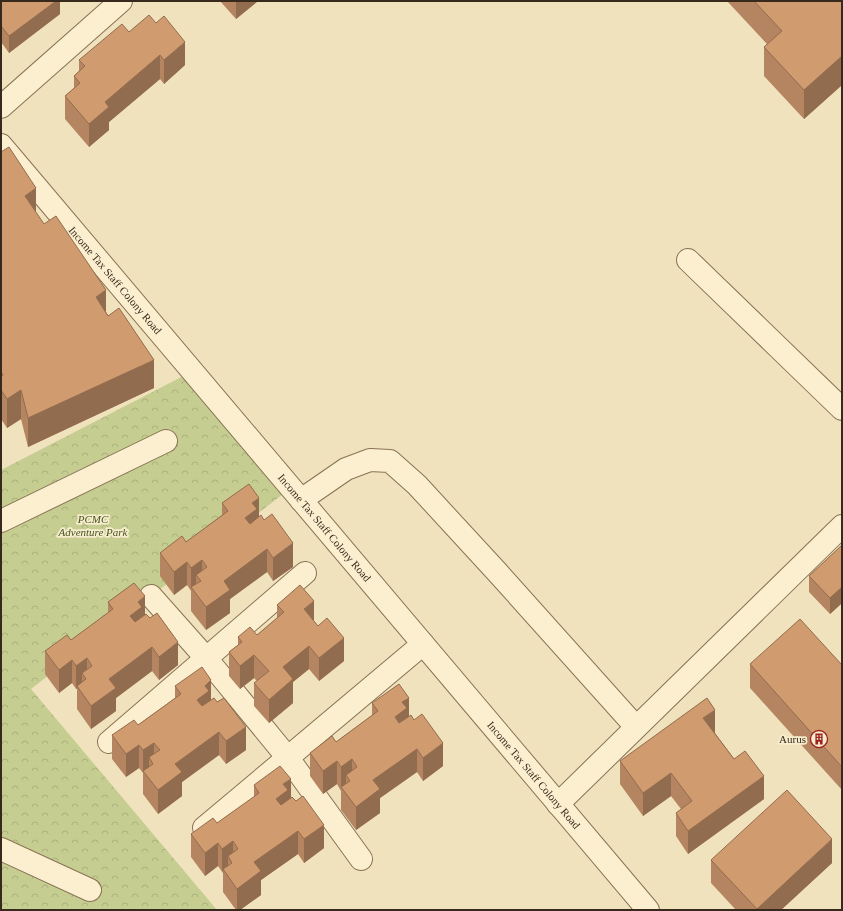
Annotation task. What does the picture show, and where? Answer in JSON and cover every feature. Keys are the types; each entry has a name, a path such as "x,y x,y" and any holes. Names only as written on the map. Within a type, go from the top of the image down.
{"street":[{"path":"1,107 121,1"},
{"name":"Income Tax Staff Colony Road","path":"1,145 648,910"},
{"path":"688,260 842,409"},
{"path":"1,521 166,441"},
{"path":"301,500 346,469 370,460 390,461 417,485 471,543 636,727"},
{"path":"558,804 842,526"},
{"path":"109,742 305,573"},
{"path":"151,596 206,658 288,758 362,859"},
{"path":"204,828 423,644"},
{"path":"1,848 90,890"}],"green space":[{"name":"PCMC Adventure Park","path":"195,370 296,484 31,689 217,910 1,910 1,470"}],"building":[{"path":"1,1 56,1 9,36 1,26"},
{"path":"754,1 842,1 842,56 804,90 764,47 782,31"},
{"path":"149,15 156,23 164,16 185,42 164,60 160,55 105,102 109,107 89,124 65,96 80,83 74,76 85,66 79,60 122,24 129,32"},
{"path":"9,147 36,188 25,196 44,224 56,216 106,290 96,297 108,316 119,308 154,360 28,418 21,390 7,399 1,390 1,376 3,375 1,372 1,152"},
{"path":"249,484 259,498 252,503 257,509 245,518 250,524 261,515 264,520 272,514 293,543 273,558 267,549 224,581 230,590 206,607 191,587 201,581 196,575 207,567 202,560 191,568 187,562 174,572 160,553 182,536 186,542 228,511 222,503"},
{"path":"842,545 842,587 830,598 809,576"},
{"path":"134,583 145,596 138,602 142,607 130,616 135,622 146,614 150,618 157,613 178,642 159,657 152,647 109,679 116,688 91,706 77,686 86,679 82,673 92,666 87,658 76,666 72,660 59,670 45,651 67,635 71,640 113,609 108,602"},
{"path":"300,585 314,601 304,609 318,626 327,618 344,638 319,658 309,646 283,667 293,679 269,700 254,683 269,671 254,655 240,666 229,652 242,642 238,637 250,627 257,635 284,612 277,605"},
{"name":"Aurus","path":"800,619 842,665 842,767 750,664"},
{"path":"202,667 211,680 205,686 209,691 197,700 202,706 214,698 217,702 224,698 246,727 226,741 219,732 175,764 182,772 158,790 143,771 153,764 149,757 160,750 154,743 143,750 139,745 126,754 112,735 134,720 138,725 181,694 175,686"},
{"path":"399,684 409,698 402,702 407,708 395,717 399,723 411,715 414,720 422,714 443,743 423,758 417,749 373,780 380,789 356,807 341,787 350,781 346,775 357,767 352,759 341,767 337,761 323,771 310,753 332,736 336,742 378,711 372,703"},
{"path":"707,698 715,710 703,718 734,759 745,751 764,776 688,831 676,813 692,801 671,773 643,793 620,761"},
{"path":"280,766 291,779 283,784 288,790 276,799 281,805 292,797 296,801 303,796 324,825 304,839 298,831 254,862 261,871 237,889 223,869 232,863 228,856 238,849 233,841 222,849 218,843 205,853 191,834 213,818 217,823 259,793 254,785"},
{"path":"787,790 832,839 757,909 711,860"}],"place":[{"name":"Aurus","path":"819,739"}]}
